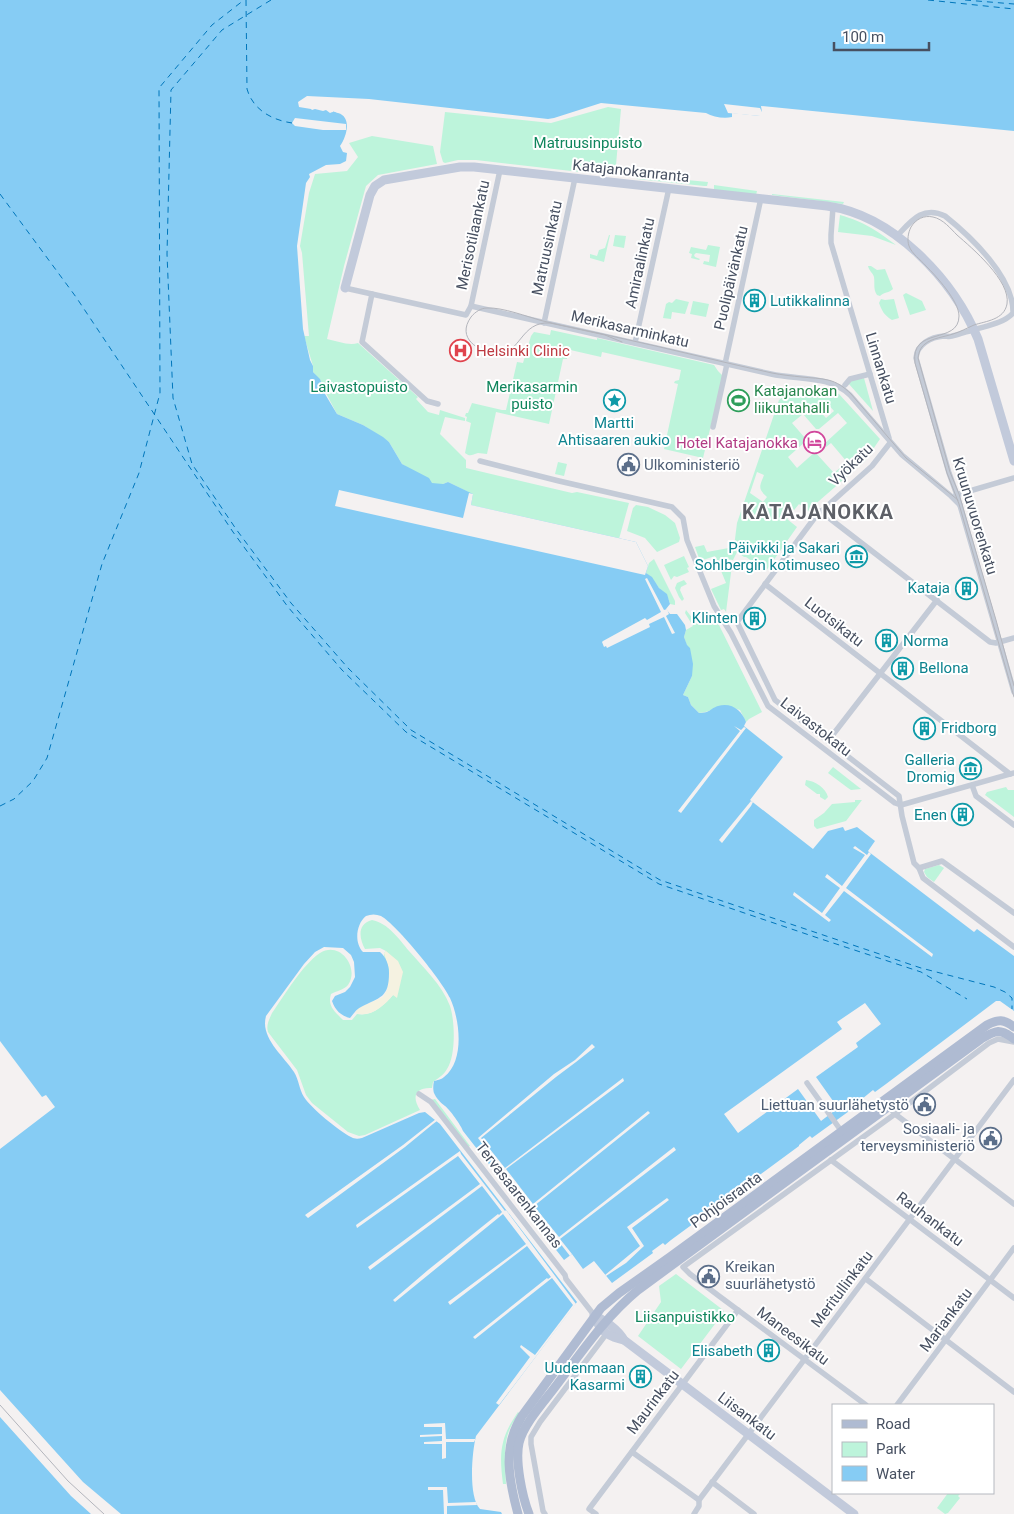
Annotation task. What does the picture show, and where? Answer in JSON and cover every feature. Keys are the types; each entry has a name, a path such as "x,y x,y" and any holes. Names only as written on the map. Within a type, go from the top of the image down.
{"main road":[{"path":"987,1030 994,1021 1000,1020 1014,1027"},
{"path":"987,1030 1001,1031 1014,1040"},
{"name":"Pohjoisranta","path":"523,1432 547,1397 627,1299 987,1030"},
{"name":"Pohjoisranta","path":"523,1432 594,1315 619,1293 842,1132 887,1104"},
{"path":"518,1514 508,1462 509,1446 523,1432"},
{"path":"523,1432 518,1444 517,1460 528,1514"}],"street":[{"name":"Katajanokanranta","path":"345,288 370,195 378,183 384,180 460,167 833,207 865,216 887,228 938,274 952,292 974,329 983,353 1014,460"},
{"name":"Merisotilaankatu","path":"471,306 500,170"},
{"name":"Matruusinkatu","path":"544,323 575,178"},
{"name":"Amiraalinkatu","path":"635,343 668,188"},
{"name":"Puolipäivänkatu","path":"713,427 761,198"},
{"name":"Linnankatu","path":"833,207 831,243 890,443 913,466 954,496"},
{"path":"897,236 913,218 940,213 946,216 981,247 993,260 1010,291 1014,308 1011,315 1001,321 974,329"},
{"name":"Merikasarminkatu","path":"345,288 466,315 471,306 726,364 783,376 822,380 837,385 850,395 890,443"},
{"path":"372,294 362,342 427,401 438,404"},
{"name":"Kruunuvuorenkatu","path":"974,329 924,343 916,354 954,496 961,507 1014,692"},
{"path":"845,384 850,379 870,374"},
{"name":"Vyökatu","path":"737,622 820,511 872,466 890,443"},
{"name":"Laivastokatu","path":"480,461 672,507 683,518 687,540 714,606 731,632 768,706 895,803 901,805"},
{"path":"954,496 1014,478"},
{"path":"820,511 994,644 1014,638"},
{"name":"Luotsikatu","path":"765,584 1012,773"},
{"path":"828,741 937,600"},
{"name":"Laivastokatu","path":"737,622 775,700 899,796 901,805"},
{"path":"1012,773 901,805 914,863 919,868 923,878 1014,947"},
{"path":"972,785 976,796 1014,825"},
{"path":"919,868 942,861 1014,913"},
{"name":"Pohjoisranta","path":"683,1267 895,1114 989,1043 998,1039 1014,1040"},
{"name":"Meritullinkatu","path":"694,1514 699,1506 699,1500 712,1482 1014,1080"},
{"path":"807,1083 842,1132"},
{"name":"Tervasaarenkannas","path":"419,1094 431,1102 594,1315"},
{"path":"887,1104 895,1114 1014,1204"},
{"name":"Rauhankatu","path":"831,1160 1014,1298"},
{"name":"Mariankatu","path":"898,1404 1014,1248"},
{"name":"Maneesikatu","path":"683,1267 692,1276 865,1404"},
{"path":"866,1279 1014,1392"},
{"name":"Maurinkatu","path":"596,1514 589,1509 738,1310"},
{"name":"Liisankatu","path":"594,1315 604,1327 619,1331 624,1340 748,1434 831,1492"},
{"path":"523,1432 531,1444 545,1514"},
{"path":"632,1452 699,1500"},
{"path":"712,1482 754,1514"},
{"name":"Liisankatu","path":"833,1494 854,1514"}],"green space":[{"name":"Matruusinpuisto","path":"608,107 621,109 615,176 476,160 443,162 440,152 445,112 551,123"},
{"name":"Laivastopuisto","path":"372,136 433,146 437,164 378,175 366,186 344,266 327,339 347,344 358,343 418,397 416,399 428,412 439,415 440,410 465,418 465,421 445,417 440,434 466,460 466,468 572,493 577,492 629,503 619,539 471,505 468,492 448,482 432,484 402,464 389,442 363,425 337,414 313,372 304,336 309,336 300,246 309,193 315,174 347,171 358,157 349,143"},
{"path":"634,175 708,182 707,186 704,186 637,179"},
{"path":"714,185 757,191 756,195 714,190"},
{"path":"772,194 844,202 843,204"},
{"path":"840,215 870,227 896,245 872,236 838,232"},
{"path":"609,235 604,262 590,258 590,254 597,256 599,250 605,248"},
{"path":"615,235 626,236 624,248 613,246"},
{"path":"708,245 720,247 716,267 703,264 704,261 709,262 710,255 696,253 694,255 699,260 691,258 692,254 689,253 691,247 706,250"},
{"path":"868,266 877,270 885,269 893,289 880,296 877,295 874,277"},
{"path":"906,293 922,301 926,310 910,315 903,295"},
{"path":"676,299 689,302 685,314 672,312 671,319 663,318 666,304 672,303"},
{"path":"881,299 894,299 899,318 892,320 885,315 879,303"},
{"path":"693,301 709,304 706,317 690,314"},
{"name":"Merikasarmin puisto","path":"551,330 597,340 597,338 714,365 723,376 703,458 664,449 678,384 674,383 679,380 681,370 602,352 601,357 566,349 565,357 567,359 563,359 549,424 496,412 487,454 478,453 470,455 465,453 471,423 466,421 467,417 465,416 472,403 506,410 517,362 523,363 531,336 534,332 550,335"},
{"path":"864,378 873,411 848,383"},
{"path":"813,386 824,387 839,394 880,439 865,461 812,507 809,512 799,504 787,519 797,527 766,571 737,552 733,560 727,559 726,564 732,565 726,612 724,609 721,610 711,589 726,583 715,556 700,561 695,547 704,545 707,552 734,547 737,523 779,400 791,391","holes":["826,402 834,411 826,418 818,409","838,413 847,423 824,444 826,447 831,443 847,462 834,473 815,452 797,468 788,457 805,442 805,438 792,423 803,414 816,429 819,429","757,472 764,475 760,487 767,497 763,502 750,493"]},
{"path":"558,462 567,464 564,476 555,474"},
{"path":"636,505 648,507 665,515 675,523 680,538 679,542 657,552 645,538 627,531 633,508"},
{"path":"684,556 689,572 677,577 674,576 671,580 664,565"},
{"path":"654,559 675,601 675,605 670,604 667,596 646,573 649,563"},
{"path":"684,580 687,584 681,587 680,590 684,599 682,601 675,588 677,583"},
{"path":"686,610 697,624 713,617 716,619 762,712 746,722 740,710 728,707 699,713 691,705 688,697 683,695 692,676 691,659 684,637 686,630 693,626 685,613"},
{"path":"833,767 861,789 851,790 828,773"},
{"path":"806,780 820,786 828,797 825,800 820,797 820,794 817,794 805,785"},
{"path":"1006,787 1008,790 1014,790 1014,817 985,795 987,792"},
{"path":"855,800 862,800 846,821 817,829 814,826 814,820 832,804 855,802"},
{"path":"939,865 944,868 934,882 924,872 925,869"},
{"path":"372,920 383,924 393,932 432,977 447,998 452,1012 454,1029 453,1047 450,1063 444,1073 433,1082 432,1088 422,1089 417,1093 416,1101 420,1110 359,1136 348,1132 312,1103 306,1095 297,1070 268,1032 267,1027 272,1013 301,972 314,958 327,950 341,953 350,964 352,971 348,985 331,994 330,998 332,1008 343,1020 352,1020 357,1014 373,1012 393,995 384,955 386,951 380,948 365,949 361,940 362,928 367,922"},
{"path":"435,1099 470,1146 468,1147 431,1100"},
{"name":"Liisanpuistikko","path":"676,1274 724,1312 681,1369 638,1336 661,1302 659,1286"},
{"path":"518,1412 520,1414 514,1421 507,1438 505,1456 506,1484 503,1484 502,1446 512,1421"},
{"path":"947,1494 960,1494 958,1496 960,1498 948,1513 945,1514 937,1508"}],"sand":[{"path":"386,951 398,961 403,972 397,998 393,995 386,1003 372,1012 366,1014 355,1013 358,1008 383,997 387,990 389,970 384,953"}],"water":[{"path":"0,0 1014,0 1014,131 761,106 762,112 760,112 760,116 732,113 732,117 726,118 715,117 706,113 601,103 548,119 369,99 307,96 298,102 299,107 312,110 326,110 330,113 334,111 342,115 347,123 345,137 340,146 343,152 347,153 346,161 340,164 326,165 309,174 297,246 303,329 310,360 313,372 320,379 325,394 337,414 363,425 383,437 389,442 402,464 429,478 432,483 443,484 448,482 473,494 471,505 636,542 648,566 646,573 667,594 670,604 666,609 670,614 677,614 685,625 684,637 690,648 693,664 692,676 683,695 688,697 691,705 699,713 708,712 715,707 723,705 736,708 746,722 744,726 783,757 750,800 813,849 828,831 843,827 845,831 857,827 875,841 869,852 974,932 977,929 1014,956 1014,1011 1000,1001 996,1001 875,1092 873,1090 862,1099 863,1101 812,1138 810,1136 665,1245 663,1243 652,1251 653,1253 612,1283 594,1261 583,1269 572,1254 564,1260 463,1131 452,1114 435,1095 433,1089 434,1081 444,1077 451,1070 455,1061 459,1040 458,1028 453,1007 446,990 408,941 381,916 370,915 363,919 357,934 358,944 363,952 380,952 382,954 388,967 389,981 382,996 359,1008 350,1018 339,1012 332,1001 335,996 345,992 350,987 355,977 354,962 351,955 343,948 324,947 315,952 266,1016 265,1024 269,1039 294,1072 304,1097 326,1119 352,1138 362,1138 425,1112 440,1124 577,1302 476,1436 473,1452 472,1484 476,1503 480,1509 501,1512 502,1514 0,1514 0,1149 55,1107 46,1095 42,1097 0,1041"}],"pier":[{"path":"724,104 760,108 762,112 760,112 760,116 728,113"},
{"path":"295,118 346,124 346,130 323,130 295,126 292,123"},
{"path":"339,490 463,518 469,493 473,494 471,505 636,542 648,566 645,575 335,506"},
{"path":"647,578 664,610 667,609 669,614 666,616 675,633 672,634 664,617 649,624 650,627 607,648 606,646 604,647 603,641 645,618 647,620 661,612 645,579"},
{"path":"734,726 741,730 744,727 746,728 681,813 678,811 740,731"},
{"path":"751,801 753,802 751,806 722,843 719,840"},
{"path":"855,846 867,855 869,852 871,854 846,888 933,954 932,957 844,891 825,915 831,920 829,922 793,895 794,892 822,913 840,888 825,877 827,874 842,886 865,855 853,848"},
{"path":"865,1003 881,1024 856,1043 858,1047 816,1077 838,1108 821,1121 798,1089 738,1133 724,1114 842,1029 837,1022"},
{"path":"592,1044 595,1047 481,1138 505,1168 623,1078 624,1081 506,1169 533,1204 648,1111 650,1113 534,1206 559,1237 674,1147 676,1150 560,1239 572,1254 570,1256 478,1138 554,1074 575,1060"},
{"path":"436,1119 437,1121 405,1147 308,1218 305,1215 403,1145"},
{"path":"460,1151 576,1304 499,1405 496,1403 530,1357 520,1347 521,1345 535,1355 573,1305 552,1278 475,1339 473,1337 547,1278 551,1277 527,1246 450,1305 448,1302 526,1244 503,1214 395,1302 393,1300 502,1212 482,1186 370,1270 368,1267 480,1184 458,1156 357,1228 356,1225"},
{"path":"667,1198 669,1200 632,1228 644,1246 626,1263 606,1276 640,1246 627,1227"},
{"path":"0,1390 83,1482 121,1514 91,1514 71,1496 0,1417"},
{"path":"445,1423 446,1439 475,1440 474,1442 446,1442 446,1458 442,1459 442,1444 424,1444 424,1442 442,1441 442,1436 420,1437 420,1435 442,1434 442,1427 424,1427 424,1424"},
{"path":"428,1487 447,1487 448,1503 476,1502 477,1505 447,1506 447,1514 444,1514 443,1490 428,1490"}],"ferry route":[{"path":"0,806 14,799 33,781 47,758 102,564 139,473 160,393 159,88 212,25 244,0"},
{"path":"246,0 247,89 254,103 264,113 292,123"},
{"path":"271,0 222,30 171,90 167,254 173,398 192,464 236,529 291,603 348,668 411,730 660,880 921,968 994,987 1012,998 1012,1009"},
{"path":"928,0 1014,9"},
{"path":"965,0 1014,4"},
{"path":"0,194 76,297 233,532 288,607 342,670 406,732 659,884 921,972 967,999"}],"tram line":[{"path":"1014,686 918,358 919,352 928,342 998,317 1005,309 1007,295 997,275 972,248 940,220 933,217 923,217 911,227 908,237 910,249 946,289 955,303 959,316 957,325 951,330 920,344 915,352 915,363 947,473 959,504 1014,697"},
{"path":"622,342 605,335 550,323 532,327 511,349 497,353 476,347 471,342 466,331 467,325 474,313 483,309 493,308 772,373 831,381 840,385 851,394 906,458 958,500"},
{"path":"0,1405 68,1481 104,1514"}],"place":[{"name":"Lutikkalinna","path":"754,301"},
{"name":"Helsinki Clinic","path":"460,351"},
{"name":"Martti Ahtisaaren aukio","path":"614,400"},
{"name":"Katajanokan liikuntahalli","path":"738,400"},
{"name":"Hotel Katajanokka","path":"814,443"},
{"name":"Ulkoministeriö","path":"628,465"},
{"name":"Päivikki ja Sakari Sohlbergin kotimuseo","path":"856,557"},
{"name":"Kataja","path":"966,588"},
{"name":"Klinten","path":"754,618"},
{"name":"Norma","path":"887,641"},
{"name":"Bellona","path":"903,668"},
{"name":"Fridborg","path":"925,728"},
{"name":"Galleria Dromig","path":"971,769"},
{"name":"Enen","path":"963,815"},
{"name":"Liettuan suurlähetystö","path":"925,1105"},
{"name":"Sosiaali- ja terveysministeriö","path":"991,1138"},
{"name":"Kreikan suurlähetystö","path":"709,1276"},
{"name":"Elisabeth","path":"769,1351"},
{"name":"Uudenmaan Kasarmi","path":"641,1377"}],"district":[{"name":"KATAJANOKKA","path":"818,512"}]}
